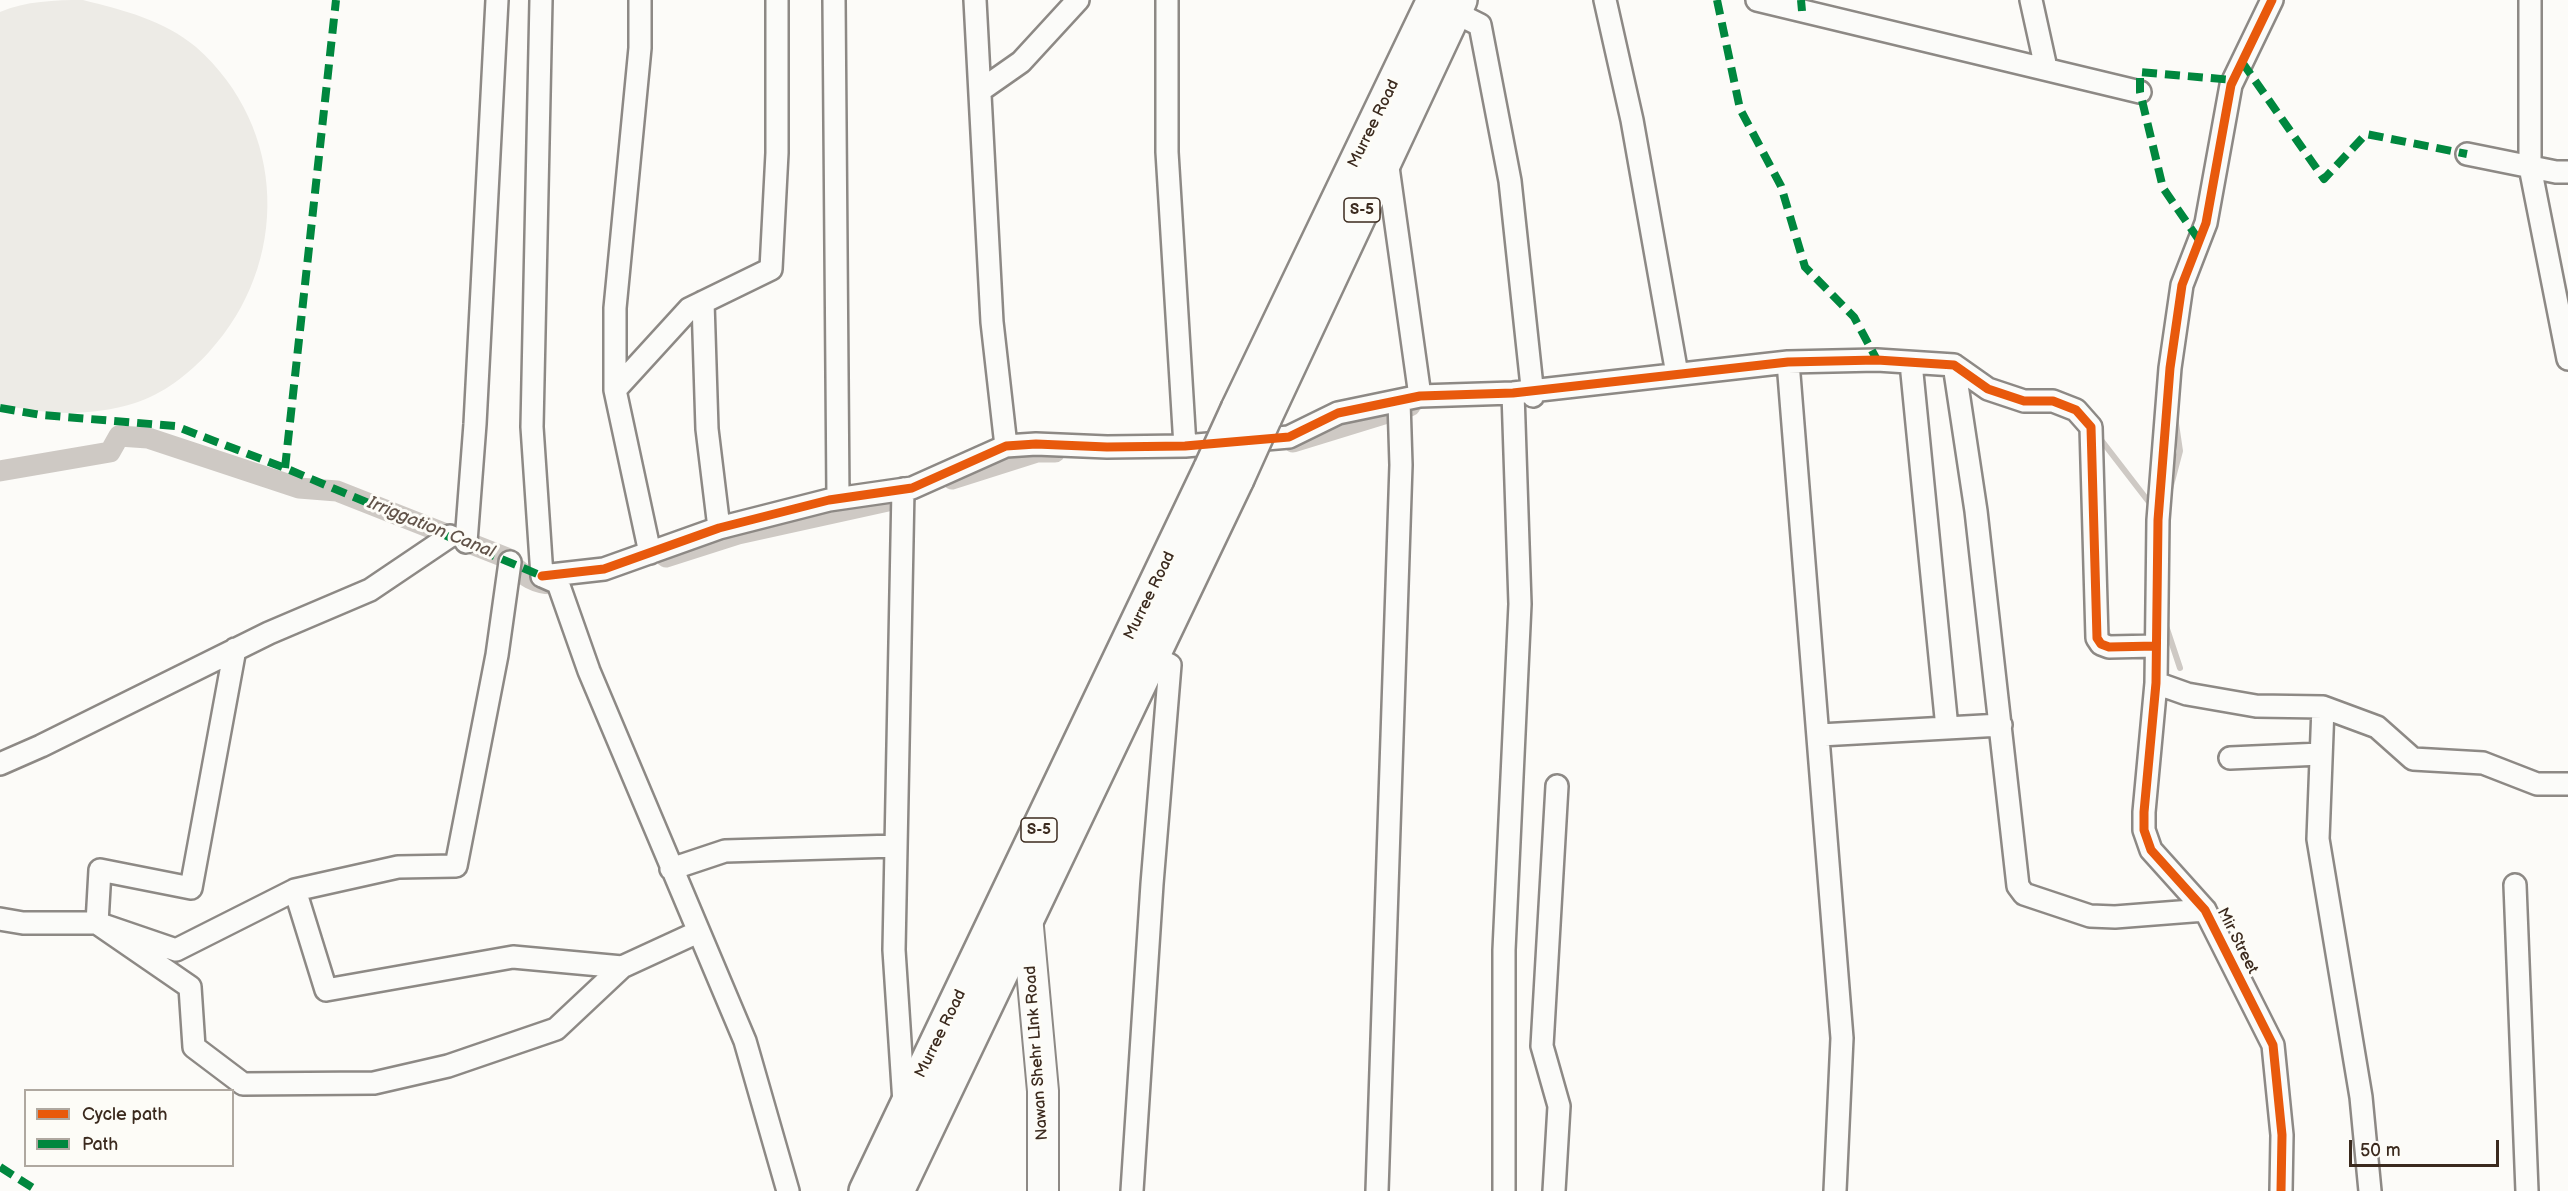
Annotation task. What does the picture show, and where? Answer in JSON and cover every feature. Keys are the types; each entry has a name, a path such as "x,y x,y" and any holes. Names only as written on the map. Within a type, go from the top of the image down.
{"main road":[{"name":"Murree Road","path":"866,1191 1224,474 1449,4"},
{"name":"Murree Road","path":"897,1191 1153,657 1224,474"}],"street":[{"path":"0,764 269,633 370,590 458,539 475,424 497,0"},
{"path":"541,0 532,427 542,576"},
{"path":"640,0 640,48 615,308 615,390 650,553"},
{"path":"615,390 689,309 771,269 777,153 777,0"},
{"path":"834,0 838,498"},
{"path":"975,0 992,322 1006,446"},
{"path":"981,90 1021,62 1078,0"},
{"path":"1167,0 1167,152 1185,446"},
{"path":"1605,0 1632,120 1677,374"},
{"path":"1757,0 2140,92"},
{"path":"2031,0 2046,68"},
{"name":"Mir Street","path":"2272,0 2231,85 2206,223 2182,285 2170,368 2158,520 2156,683 2145,786 2144,830 2151,850 2205,910 2272,1045 2282,1135 2281,1191"},
{"path":"2530,0 2530,167 2568,359"},
{"path":"1449,4 1480,25 1510,181 1526,393 1520,604 1504,950 1504,1191"},
{"path":"1377,1191 1400,487 1410,398 1385,141"},
{"path":"2467,154 2568,172"},
{"path":"703,302 707,429 719,528"},
{"path":"542,576 604,569 719,528 838,498 912,488 1006,446 1036,444 1107,447 1185,446 1289,437 1338,413 1410,398 1526,393 1788,362 1877,360 1954,365 1988,389 2024,401 2053,401 2076,410 2091,427 2097,638 2101,644 2109,647 2156,646"},
{"path":"1788,362 1820,735 1842,1038 1835,1191"},
{"path":"1911,363 1947,728"},
{"path":"1954,365 1976,511 2018,886 2024,894 2090,916 2115,917 2205,910"},
{"path":"903,489 894,950 905,1111"},
{"path":"0,919 23,923 97,923 176,950 295,890 398,867 456,866 497,655 510,562"},
{"path":"542,576 558,583 589,671 745,1041 788,1191"},
{"path":"97,923 100,870 190,888 236,650"},
{"path":"1132,1191 1152,884 1170,665 1153,657"},
{"path":"2156,683 2187,694 2256,706 2323,707 2377,727 2414,759 2483,763 2537,784 2568,784"},
{"path":"2323,707 2318,839 2361,1097 2370,1191"},
{"path":"1820,735 2001,725"},
{"path":"2230,758 2321,754"},
{"path":"1554,1191 1558,1106 1542,1046 1557,786"},
{"path":"671,868 725,851 895,846"},
{"path":"2515,885 2527,1191"},
{"path":"295,890 326,990 513,957 622,967"},
{"name":"Nawan Shehr LInk Road","path":"1027,916 1042,1091 1043,1191"},
{"path":"97,923 190,987 194,1047 243,1084 374,1083 448,1066 556,1029 622,967 698,932"}],"shaded area":[{"path":"83,0 128,12 157,23 196,47 226,80 248,116 262,156 267,197 265,238 254,279 235,317 209,352 193,368 155,395 118,408 68,413 0,404 0,12 30,3"}],"waterway":[{"name":"Irriggation Canal","path":"1293,442 1410,406"},
{"path":"2170,489 2180,451 2175,417"},
{"name":"Irriggation Canal","path":"0,471 110,452 119,436 148,438 299,488 337,491 507,558 518,570 537,581 560,583"},
{"path":"2098,436 2152,506"},
{"name":"Irriggation Canal","path":"952,479 1037,452 1055,452"},
{"name":"Irriggation Canal","path":"666,557 738,534 906,497"},
{"path":"2165,623 2180,668"}],"marked path":[{"path":"285,468 336,0"},
{"path":"1717,0 1740,109 1781,186 1805,267 1854,317 1877,360"},
{"path":"1801,0 1802,11"},
{"path":"2242,62 2324,179 2366,134 2467,154"},
{"path":"2199,240 2163,188 2140,92 2140,72 2233,80"},
{"path":"0,408 41,415 175,426 285,468 542,576"},
{"path":"0,1167 38,1191"}],"cycle path":[{"path":"2272,0 2231,85 2206,223 2182,285 2170,368 2158,520 2156,683 2144,830 2151,850 2205,910 2273,1045 2282,1135 2281,1191"},
{"path":"542,576 604,569 719,528 829,500 912,488 1006,446 1036,444 1107,447 1185,446 1289,437 1338,413 1420,396 1513,393 1788,362 1877,360 1954,365 1988,389 2024,401 2053,401 2076,410 2091,427 2097,638 2101,644 2109,647 2156,646"}]}
